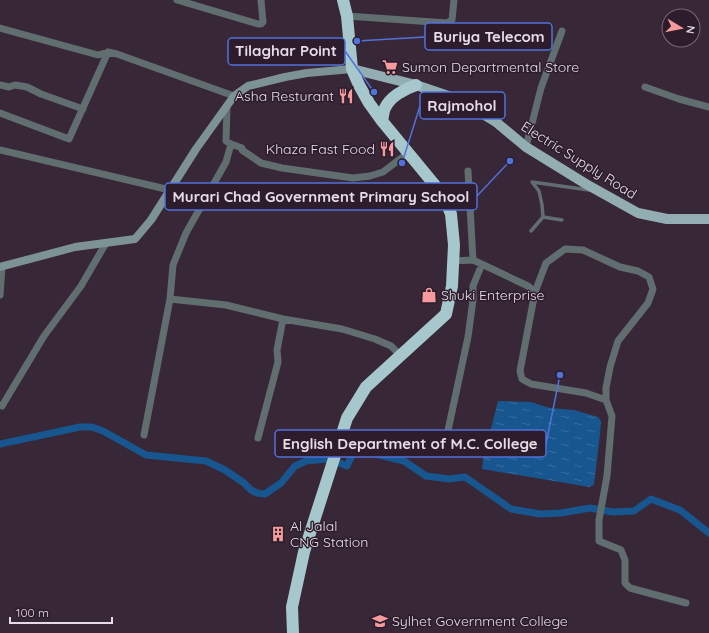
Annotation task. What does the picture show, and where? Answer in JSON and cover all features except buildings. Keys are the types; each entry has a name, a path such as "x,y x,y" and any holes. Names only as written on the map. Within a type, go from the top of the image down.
{"highway":[{"path":"293,633 292,607 304,552 334,456 348,418 366,387 446,314 452,286 454,245 452,214 443,194 382,122 369,103 352,69 347,16 343,0"},
{"path":"382,122 384,108 396,95 407,88 416,85"}],"main road":[{"name":"Electric Supply Road","path":"352,69 416,85 460,100 496,122 526,147 638,212 667,219 709,219"}],"street":[{"path":"177,0 261,24 263,22 261,0"},
{"path":"347,16 447,23 452,20 454,0"},
{"path":"0,28 98,55 108,52 117,54 234,96"},
{"path":"526,147 541,88 562,31"},
{"path":"0,113 69,139 108,52"},
{"path":"0,295 1,267 76,247 135,239 152,220 196,149 234,96 248,86 306,73 352,69"},
{"path":"0,85 9,87 15,85 27,87 41,94 83,108"},
{"path":"645,87 679,99 709,107"},
{"path":"227,106 226,141 242,148 242,150 261,163 282,168 353,178 370,176 383,172 408,153"},
{"path":"144,435 170,299 173,265 186,233 226,162 231,144"},
{"path":"0,150 170,190"},
{"path":"468,171 473,260"},
{"path":"2,406 44,336 81,286 106,243"},
{"path":"606,400 586,392 531,384 522,379 520,371 535,292 546,263 565,249 583,250 620,267 638,270 649,276 653,289 648,303 618,341 613,355 606,388 606,400 612,416 607,476 599,520 600,541 621,550 625,560 625,583 630,588 686,603"},
{"path":"453,261 473,260 528,286 535,292"},
{"path":"447,435 468,337 473,300 473,286 482,264"},
{"path":"170,299 226,305 284,319 342,329 391,346 400,355"},
{"path":"258,438 278,362 277,350 284,319"}],"lane":[{"path":"531,230 542,217 542,205 539,191 532,183 533,181 600,191"},
{"path":"542,217 562,220"}],"water":[{"path":"498,401 531,402 550,408 574,410 598,417 601,421 594,485 589,487 482,469"}],"waterway":[{"path":"0,444 80,427 92,427 103,431 146,455 206,461 225,470 244,483 251,490 257,493 265,494 281,483 295,466 306,461 327,459"},
{"path":"337,462 347,466 355,449 404,461 426,476 449,479 465,477 511,509 540,514 561,513 590,508 613,512 634,511 651,499 680,510 709,533"}],"place":[{"name":"Buriya Telecom","path":"357,41"},
{"name":"Sumon Departmental Store","path":"390,67"},
{"name":"Tilaghar Point","path":"374,92"},
{"name":"Asha Resturant","path":"346,96"},
{"name":"Khaza Fast Food","path":"387,149"},
{"name":"Murari Chad Government Primary School","path":"510,161"},
{"name":"Rajmohol","path":"402,163"},
{"name":"Shuki Enterprise","path":"429,295"},
{"name":"English Department of M.C. College","path":"560,375"},
{"name":"Al Jalal CNG Station","path":"278,534"},
{"name":"Sylhet Government College","path":"380,621"}]}
